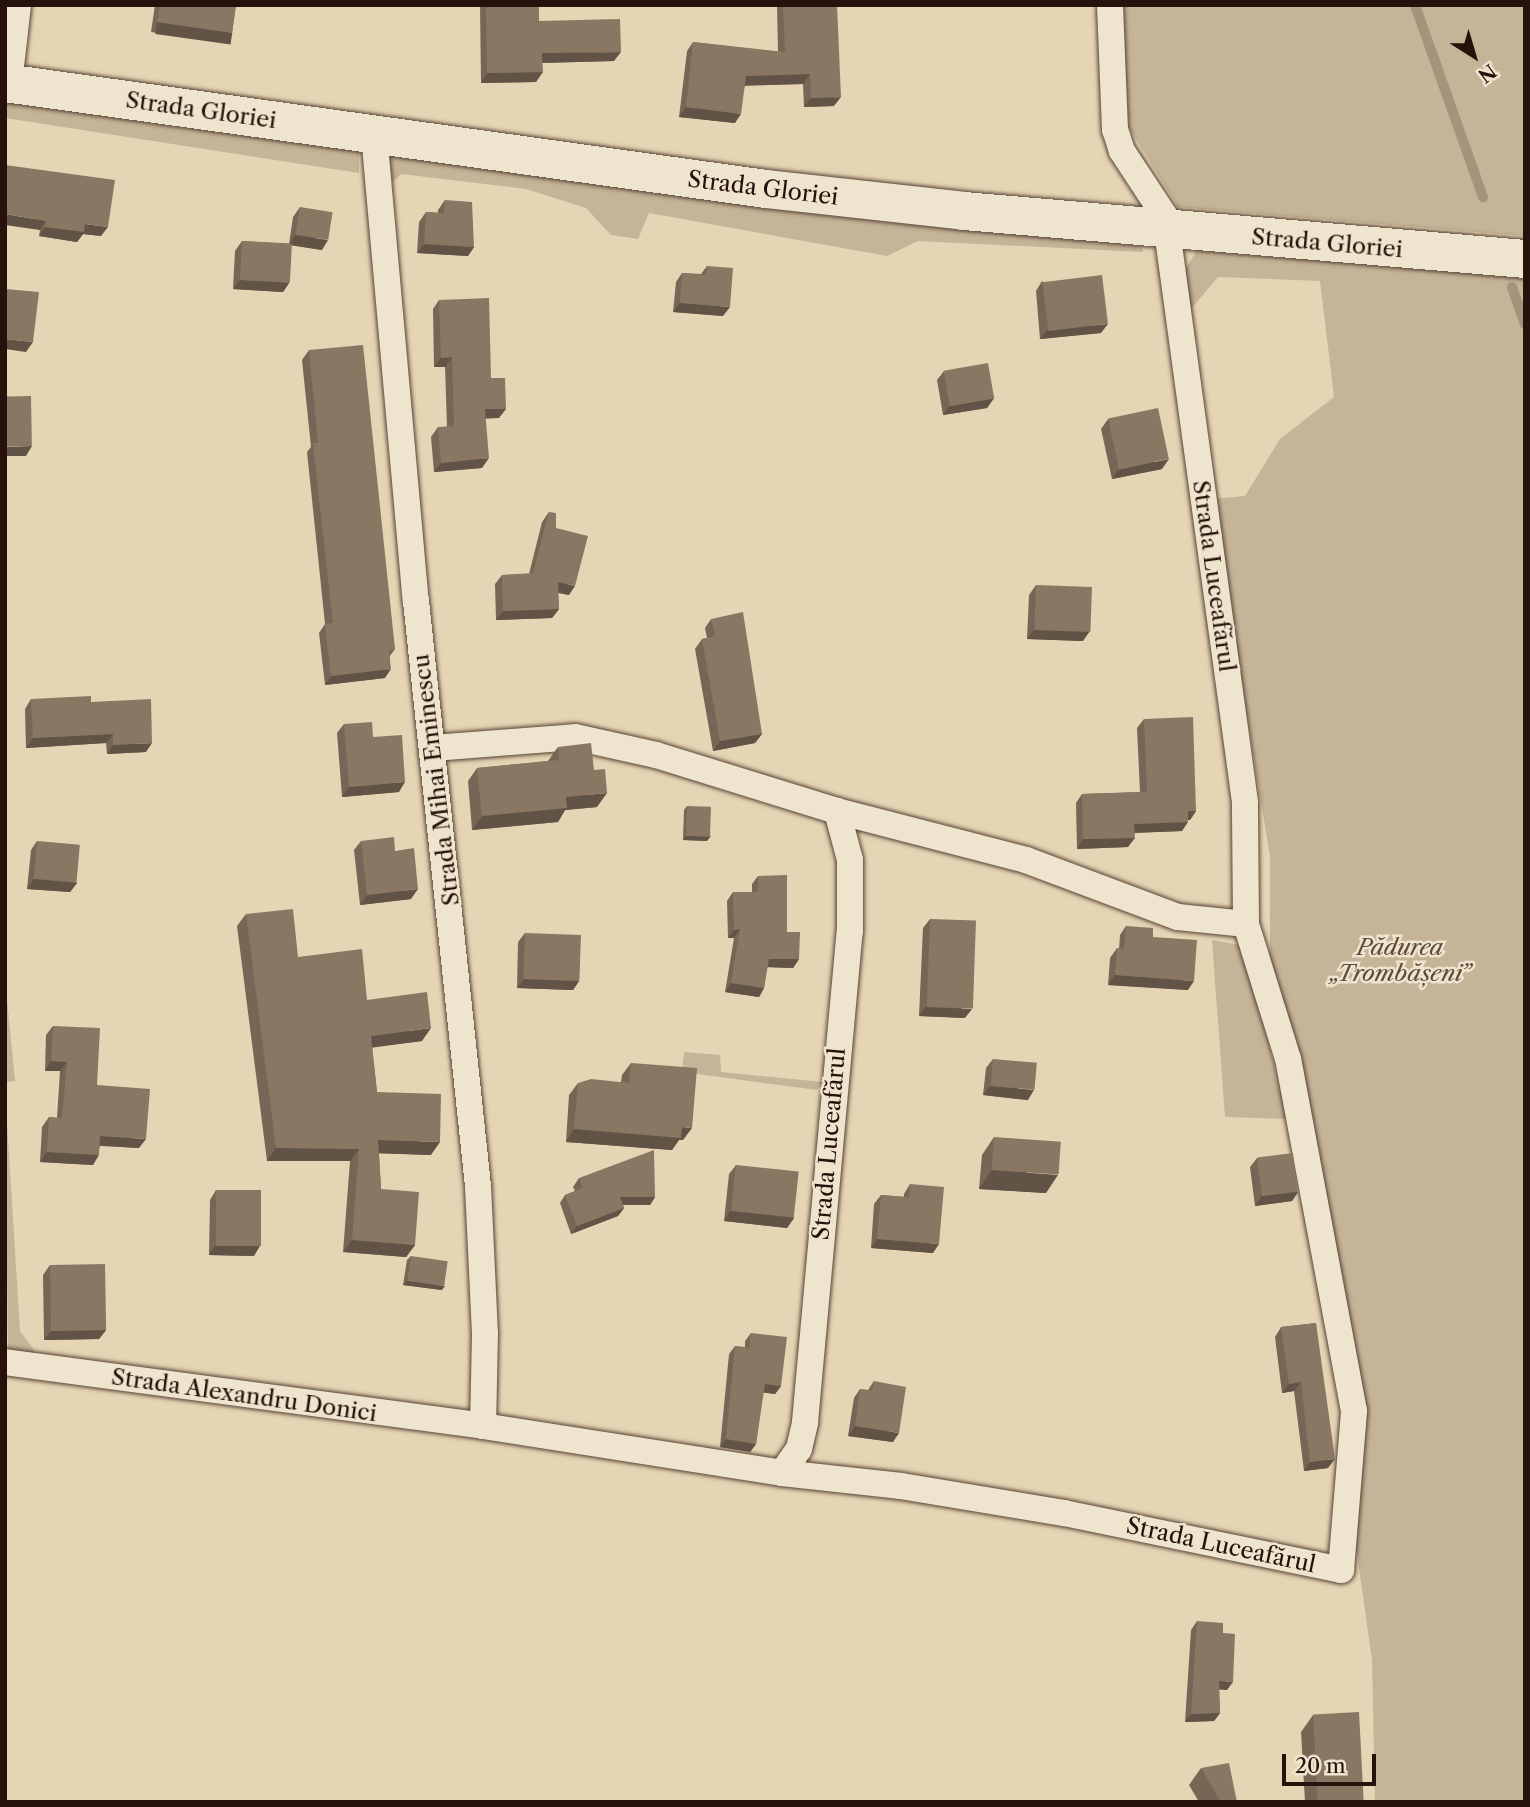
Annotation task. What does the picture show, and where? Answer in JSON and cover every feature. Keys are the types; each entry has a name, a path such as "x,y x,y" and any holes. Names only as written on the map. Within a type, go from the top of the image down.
{"street":[{"path":"7,83 18,5"},
{"name":"Strada Luceafărul","path":"483,1426 782,1474 901,1486 1064,1513 1341,1570 1354,1411 1288,1059 1246,924 1245,802 1167,230 1164,215 1122,151 1115,130 1110,5"},
{"name":"Strada Gloriei","path":"7,83 766,189 1167,230 1525,259"},
{"name":"Strada Mihai Eminescu","path":"374,134 478,1186 485,1334 483,1426"},
{"path":"433,748 575,737 656,755 837,811 1026,860 1178,917 1246,924"},
{"name":"Strada Luceafărul","path":"782,1474 799,1449 805,1422 850,931 850,860 837,811"},
{"name":"Strada Alexandru Donici","path":"5,1362 483,1426"}],"green space":[{"path":"1121,5 1525,5 1525,236 1178,207 1128,126"},
{"path":"5,101 359,150 359,173 5,118"},
{"path":"402,154 1141,244 1143,252 918,241 887,256 649,213 638,239 611,235 586,208 526,189 401,174 392,183 390,158"},
{"name":"Pădurea „Trombășeni”","path":"1200,245 1525,275 1525,1802 1375,1802 1372,1660 1355,1540 1363,1414 1270,957 1270,857 1212,499 1245,496 1280,439 1334,397 1320,281 1218,277 1190,310 1185,270"},
{"path":"1212,940 1245,946 1287,1119 1225,1117"},
{"path":"5,979 15,1081 5,1082"},
{"path":"684,1052 720,1055 721,1072 822,1082 817,1090 682,1072"},
{"path":"5,1090 20,1331 38,1355 8,1351"}],"building":[{"path":"160,5 236,5 232,33 157,22"},
{"path":"486,5 539,5 539,21 620,19 621,52 542,53 543,72 487,73"},
{"path":"783,5 837,5 841,97 811,98 810,74 746,76 741,114 686,107 693,42 785,52"},
{"path":"5,165 115,180 108,227 85,224 84,232 45,227 46,221 5,214"},
{"path":"445,200 472,202 474,247 424,244 426,212 444,213"},
{"path":"300,207 333,212 328,240 296,235"},
{"path":"242,241 292,244 290,283 240,280"},
{"path":"707,266 733,268 730,307 680,303 682,273 706,275"},
{"path":"1102,275 1108,324 1048,331 1042,282"},
{"path":"5,289 39,292 33,342 5,339"},
{"path":"489,298 491,378 505,378 506,409 485,409 489,458 441,463 438,427 454,426 452,357 441,358 439,300"},
{"path":"363,345 395,649 389,650 391,669 331,676 325,624 333,623 313,443 318,443 309,350"},
{"path":"988,363 994,398 950,406 944,371"},
{"path":"5,396 31,396 32,446 6,446"},
{"path":"1158,408 1169,459 1119,469 1108,419"},
{"path":"549,512 556,513 556,528 588,536 575,586 558,582 559,609 503,611 502,575 533,573"},
{"path":"1036,585 1092,587 1090,632 1034,630"},
{"path":"743,612 762,734 720,741 702,639 715,636 711,619"},
{"path":"91,696 91,702 151,699 152,743 113,745 113,734 33,738 31,699"},
{"path":"1193,717 1196,811 1188,811 1188,822 1134,824 1135,838 1083,839 1082,794 1147,792 1144,719"},
{"path":"372,722 373,737 402,735 405,782 349,787 344,724"},
{"path":"591,743 594,770 605,769 607,793 566,797 567,808 482,816 477,768 559,760 558,747"},
{"path":"687,806 711,807 710,837 686,836"},
{"path":"394,837 395,851 414,848 418,889 367,895 361,841"},
{"path":"37,841 80,845 77,883 34,879"},
{"path":"787,875 787,932 800,932 799,959 769,959 764,988 731,983 740,929 734,930 733,892 758,892 758,876"},
{"path":"293,909 298,957 362,949 367,1000 427,992 431,1028 371,1036 377,1092 441,1094 440,1142 378,1140 381,1189 419,1192 415,1245 352,1240 359,1149 276,1148 246,914"},
{"path":"930,919 976,921 973,1009 927,1007"},
{"path":"1126,926 1153,928 1153,937 1197,940 1194,981 1115,975 1117,948 1124,949"},
{"path":"525,933 581,935 579,981 523,979"},
{"path":"53,1026 100,1028 97,1085 150,1089 146,1139 100,1136 99,1155 47,1152 49,1117 62,1118 67,1062 51,1061"},
{"path":"993,1059 1037,1063 1034,1090 991,1086"},
{"path":"631,1063 697,1068 692,1128 682,1127 681,1138 574,1129 578,1083 591,1079 629,1083"},
{"path":"994,1137 1061,1142 1059,1175 992,1170"},
{"path":"654,1150 655,1197 620,1197 624,1208 577,1226 565,1195 583,1188 579,1178"},
{"path":"1293,1153 1298,1192 1262,1196 1257,1157"},
{"path":"736,1165 799,1172 794,1217 731,1211"},
{"path":"910,1184 944,1187 939,1244 877,1239 881,1195 909,1197"},
{"path":"216,1190 261,1190 261,1246 216,1246"},
{"path":"411,1256 448,1261 444,1286 408,1281"},
{"path":"105,1264 106,1330 51,1331 50,1265"},
{"path":"1316,1323 1335,1459 1310,1462 1301,1382 1289,1384 1281,1327"},
{"path":"751,1333 787,1337 781,1386 765,1384 756,1444 726,1439 735,1346 749,1348"},
{"path":"874,1381 906,1387 899,1433 855,1426 860,1389 872,1391"},
{"path":"1197,1621 1223,1623 1223,1633 1235,1634 1233,1682 1219,1681 1220,1713 1191,1714"},
{"path":"1359,1712 1364,1802 1318,1802 1313,1714"},
{"path":"1229,1763 1237,1802 1221,1802 1201,1768"}],"waterway":[{"path":"1415,5 1483,197"},
{"path":"1512,287 1525,324"}]}
